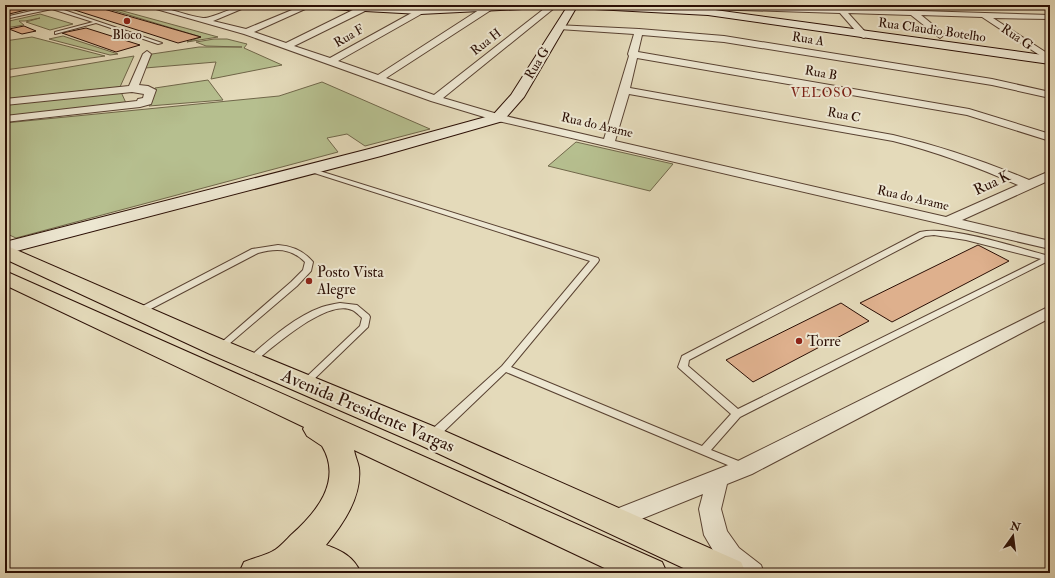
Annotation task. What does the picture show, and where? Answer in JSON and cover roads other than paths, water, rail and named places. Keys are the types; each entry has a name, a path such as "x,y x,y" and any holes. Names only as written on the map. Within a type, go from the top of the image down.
{"main road":[{"name":"Avenida Presidente Vargas","path":"5,249 219,348 240,371 304,384 430,437 730,573"},
{"name":"Avenida Presidente Vargas","path":"5,277 240,371 650,573"},
{"path":"240,371 332,438 339,449 344,468 343,489 335,507 315,534 270,567"},
{"path":"270,567 314,556 334,562 344,573"}],"street":[{"name":"Rua do Arame","path":"146,5 247,32 435,98 498,118 609,142 1050,245"},
{"path":"168,10 183,5"},
{"path":"205,20 246,5"},
{"path":"247,32 310,5 362,9 488,8 541,5"},
{"name":"Rua H","path":"435,98 554,5"},
{"name":"Rua Claudio Botelho","path":"572,5 679,7 709,10 864,35 1050,60"},
{"name":"Rua G","path":"498,118 517,97 572,5"},
{"path":"602,6 616,5"},
{"path":"647,5 679,7"},
{"name":"Rua F","path":"332,61 422,8"},
{"path":"380,78 488,8"},
{"path":"287,46 362,9"},
{"path":"709,10 842,10 1050,17"},
{"path":"842,10 864,35"},
{"path":"913,13 940,35"},
{"name":"Rua G","path":"984,15 1050,60"},
{"name":"Rua A","path":"559,27 638,31 724,39 992,82 1050,96"},
{"path":"609,142 624,90 638,31"},
{"path":"133,90 147,54"},
{"name":"Rua B","path":"632,54 969,112 1050,138"},
{"path":"5,102 133,90 142,91 142,101 140,104 5,119"},
{"name":"Rua C","path":"624,90 678,98 893,138 931,147 974,161 1028,184"},
{"path":"5,249 127,215 310,170 498,118"},
{"name":"Rua K","path":"949,221 1050,175"},
{"path":"614,520 744,468 1050,311"},
{"path":"718,478 710,510 716,535 730,556 752,573"}],"lane":[{"path":"44,5 95,23 160,43"},
{"path":"5,18 52,8"},
{"path":"56,33 95,23"},
{"path":"310,170 595,260 505,368 430,437"},
{"path":"704,451 737,414 1048,258 966,238 929,233 923,234 685,358 683,367 737,414"},
{"path":"140,311 255,251 269,247 286,248 300,252 310,262 307,271 275,302 219,348"},
{"path":"240,371 304,319 319,311 340,306 354,307 363,312 366,317 364,326 304,384"},
{"path":"505,368 744,468"}],"place":[{"name":"Bloco","path":"127,21"},
{"name":"Posto Vista Alegre","path":"309,281"},
{"name":"Torre","path":"799,341"}],"district":[{"name":"VELOSO","path":"822,93"}]}
